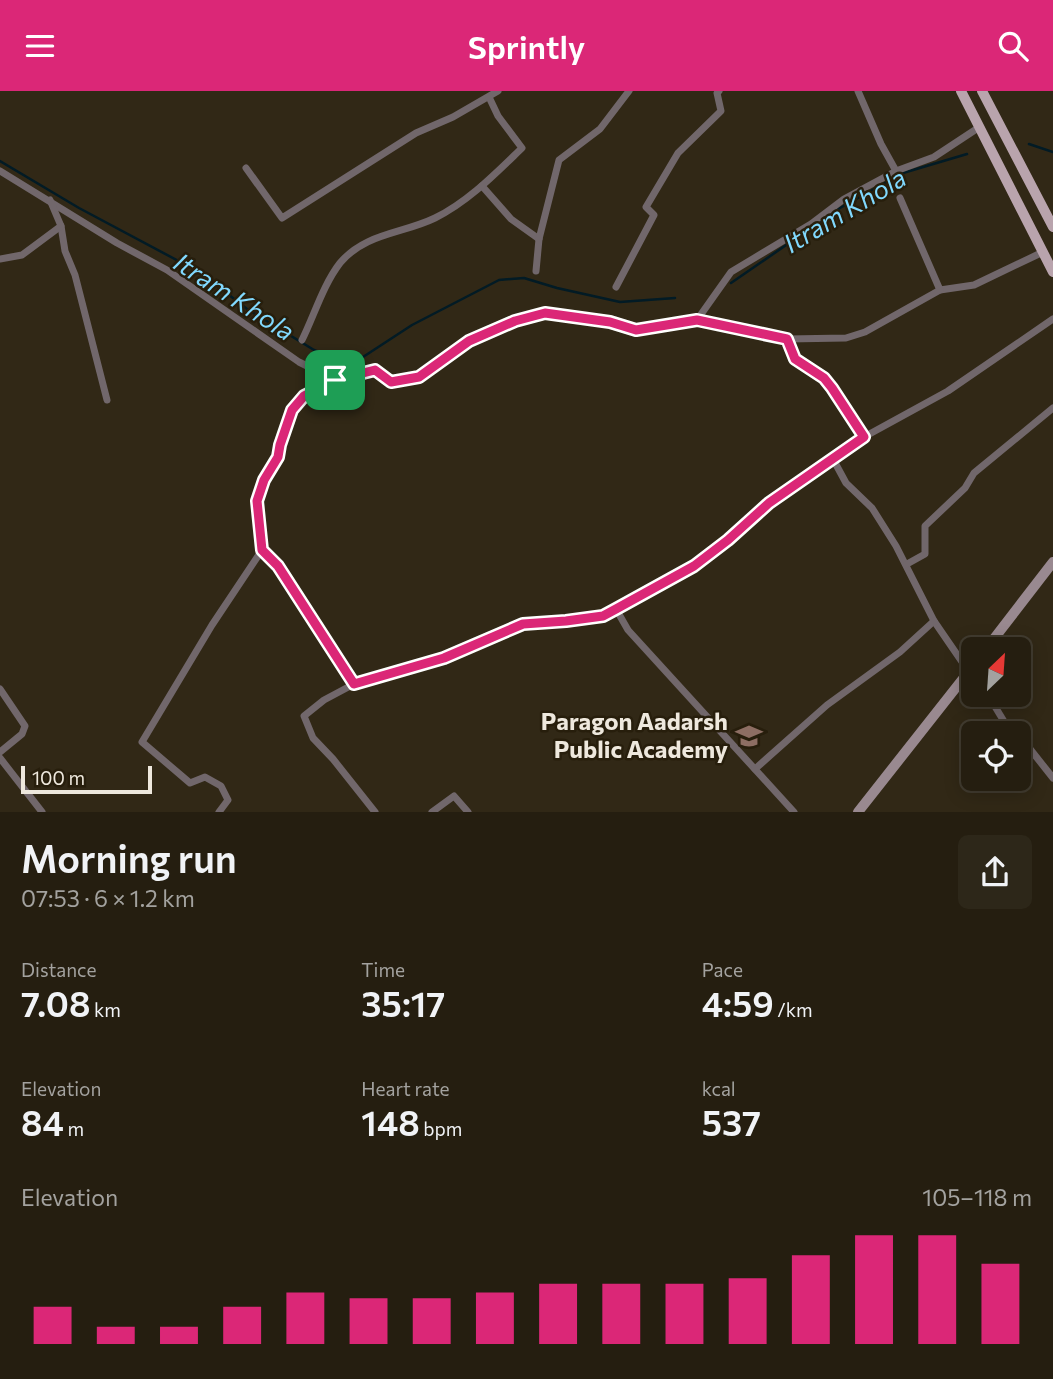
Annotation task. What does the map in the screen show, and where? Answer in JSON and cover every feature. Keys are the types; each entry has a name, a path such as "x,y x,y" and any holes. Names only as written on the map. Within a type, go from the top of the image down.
{"main road":[{"path":"982,91 1053,227"},
{"path":"965,92 978,128 1053,272"},
{"path":"1015,200 1034,191"}],"street":[{"path":"246,168 282,218 415,132 453,117 498,91"},
{"path":"536,271 539,239 559,160 600,128 629,91"},
{"path":"858,91 896,171"},
{"path":"616,287 654,215 646,207 678,153 720,111 717,92"},
{"path":"302,340 340,264 357,248 383,234 436,218 482,186 522,148 498,116 489,97"},
{"path":"697,320 731,272 811,224 844,199 896,171 934,157 978,128"},
{"path":"0,171 117,243 167,270 286,354 335,380"},
{"path":"482,186 511,219 539,239"},
{"path":"900,198 940,290"},
{"path":"49,200 61,226 65,251 75,275 107,400"},
{"path":"0,259 22,255 61,226"},
{"path":"354,684 278,566 262,550 258,519 259,493 278,457 292,410 304,396 335,380 375,370 391,382 419,377 469,341 515,321 545,313 610,322 636,330 697,320 787,339 846,338 865,332 940,290 974,285 1043,252"},
{"path":"375,812 313,738 304,716 324,700 354,684 444,658 523,624 603,616 694,566 769,503 864,437 948,391 1053,319"},
{"path":"787,339 795,359 824,378 864,437"},
{"path":"906,564 925,554 925,526 965,488 974,473 1053,408"},
{"path":"833,459 846,483 872,508 906,564 934,621 961,657"},
{"path":"219,812 228,800 221,786 205,777 190,783 142,742 212,625 262,550"},
{"path":"995,637 1053,562"},
{"path":"616,609 628,630 794,812"},
{"path":"755,769 827,705 900,652 934,621"},
{"path":"858,812 961,685"},
{"path":"0,688 25,726 22,733 0,752"},
{"path":"1031,750 1053,778"},
{"path":"0,758 42,812"},
{"path":"432,812 454,796 468,812"}],"waterway":[{"name":"Itram Khola","path":"1029,144 1053,152"},
{"name":"Itram Khola","path":"731,283 840,208 903,173 967,154"},
{"name":"Itram Khola","path":"0,161 79,208 201,273 247,309 328,356 363,357 412,325 499,280 524,278 620,302 675,298"}],"place":[{"name":"Paragon Aadarsh Public Academy","path":"749,736"}],"route":[{"path":"545,313 610,322 636,330 697,320 787,339 795,359 824,378 864,437 769,503 694,566 603,616 523,624 444,658 354,684 278,566 262,550 258,519 259,493 278,457 292,410 304,396 335,380 375,370 391,382 419,377 469,341 515,321 545,313"}]}
